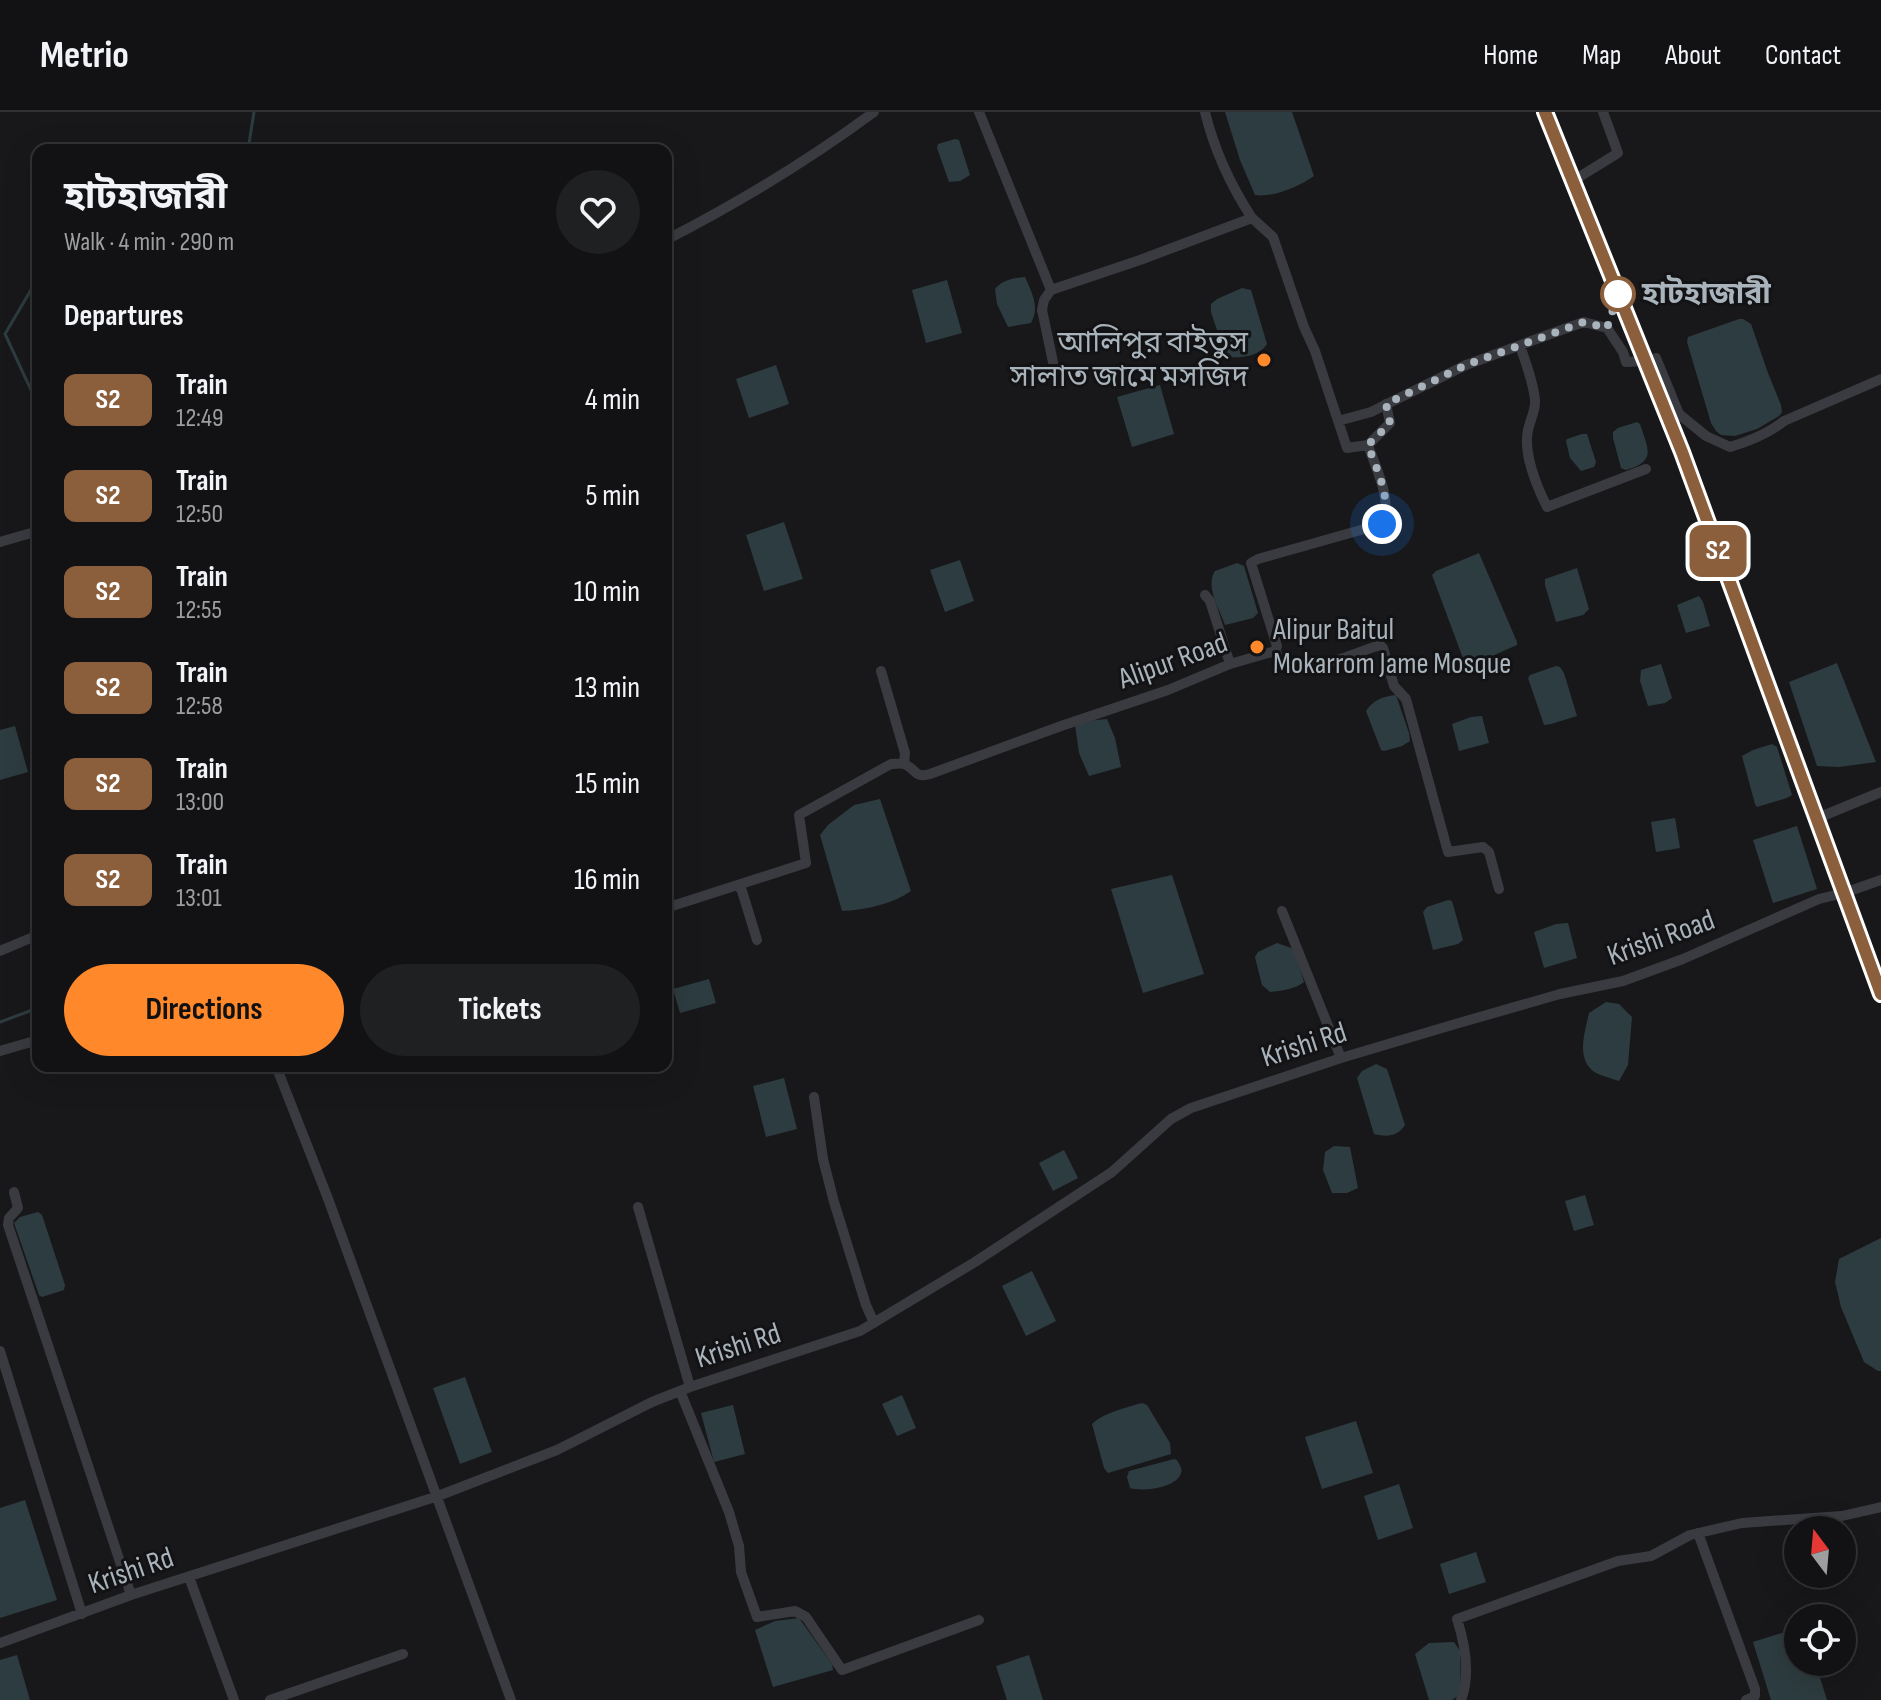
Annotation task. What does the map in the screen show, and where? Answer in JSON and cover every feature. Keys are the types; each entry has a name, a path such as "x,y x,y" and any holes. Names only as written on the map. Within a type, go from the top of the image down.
{"street":[{"path":"672,237 831,144 874,112"},
{"path":"979,112 1051,290"},
{"path":"1205,112 1211,136 1238,196 1252,218 1273,237 1347,448 1368,445 1390,423 1386,404"},
{"path":"1576,179 1618,153 1603,112"},
{"path":"1053,362 1042,310 1051,290 1252,218"},
{"path":"1338,421 1371,412 1466,365 1584,322 1607,328 1626,362 1656,358 1679,414 1706,436 1730,447 1750,441 1784,421 1881,379"},
{"path":"1520,346 1536,403 1526,441 1536,486 1547,507 1646,469"},
{"name":"Alipur Road","path":"672,906 806,863 799,815 891,764 904,764 917,775 924,776 1168,690 1230,664 1275,651 1277,646 1251,563 1382,524 1387,513 1385,496 1368,445"},
{"path":"0,542 32,533"},
{"path":"1205,595 1210,601 1230,664"},
{"path":"1275,651 1286,665 1298,669 1310,668 1380,645 1383,648 1394,686 1406,699 1448,852 1483,847 1489,852 1499,889"},
{"path":"881,671 905,753 904,764"},
{"path":"1825,815 1881,792"},
{"name":"Krishi Road","path":"1452,1025 1560,994 1623,981 1683,959 1819,899 1881,880"},
{"path":"738,885 757,940"},
{"path":"1282,911 1341,1058"},
{"path":"0,951 32,938"},
{"name":"Krishi Rd","path":"0,1643 131,1595 438,1496 557,1450 652,1402 685,1389 860,1331 975,1262 1112,1172 1171,1119 1191,1108 1452,1025"},
{"path":"0,1051 32,1042"},
{"path":"278,1072 327,1196 511,1700"},
{"path":"814,1097 823,1159 834,1202 874,1323"},
{"path":"14,1192 18,1208 9,1218 10,1232 131,1595"},
{"path":"638,1207 685,1389 729,1512 739,1546 741,1572 757,1617 795,1611 806,1617 842,1670 979,1620"},
{"path":"0,1351 82,1614"},
{"path":"1461,1700 1465,1689 1465,1644 1457,1619 1618,1561 1651,1556 1690,1535 1742,1523 1842,1516 1881,1507"},
{"path":"1698,1533 1755,1689 1755,1696 1746,1700"},
{"path":"189,1577 234,1700"},
{"path":"270,1700 403,1654"}],"shaded area":[{"path":"1225,112 1292,112 1314,176 1286,190 1255,195"},
{"path":"959,140 970,175 960,181 949,182 937,148 938,144"},
{"path":"1025,277 1034,300 1034,317 1031,323 1008,327 997,304 995,289 1008,280"},
{"path":"947,280 962,333 926,343 912,290"},
{"path":"1242,288 1251,290 1267,344 1254,354 1226,357 1211,304"},
{"path":"1739,319 1751,324 1782,412 1757,429 1735,436 1721,435 1711,423 1687,342 1688,337"},
{"path":"776,365 789,404 749,418 736,379"},
{"path":"1160,385 1174,434 1132,447 1117,397"},
{"path":"1637,422 1646,440 1648,453 1642,463 1626,470 1621,468 1613,432"},
{"path":"1587,434 1596,462 1594,467 1581,471 1570,458 1566,441"},
{"path":"784,522 803,579 764,591 746,535"},
{"path":"1479,553 1517,645 1474,664 1464,661 1432,575"},
{"path":"960,560 974,601 945,612 930,570"},
{"path":"1237,563 1244,566 1258,613 1253,618 1225,625 1214,598 1212,577 1215,571"},
{"path":"1577,568 1589,609 1583,615 1556,622 1545,579"},
{"path":"1699,596 1710,626 1686,633 1677,605"},
{"path":"1837,663 1876,762 1839,767 1817,766 1789,682"},
{"path":"1661,664 1672,698 1665,703 1648,706 1640,681 1641,670"},
{"path":"1556,666 1564,673 1577,716 1544,725 1528,678"},
{"path":"1396,695 1410,741 1384,751 1366,711 1379,699"},
{"path":"1482,716 1489,743 1459,751 1452,724"},
{"path":"1107,719 1121,767 1089,776 1079,753 1075,725"},
{"path":"15,726 28,772 0,780 0,730"},
{"path":"1772,744 1777,747 1792,795 1757,807 1742,756"},
{"path":"880,799 911,891 878,906 842,911 820,835 854,805"},
{"path":"1675,818 1680,848 1656,852 1651,822"},
{"path":"1797,826 1817,889 1773,903 1753,840"},
{"path":"1172,875 1204,974 1143,993 1111,889"},
{"path":"1452,901 1463,940 1433,950 1423,912 1427,907"},
{"path":"1568,923 1577,958 1544,968 1534,932"},
{"path":"1277,943 1294,949 1304,982 1270,992 1262,985 1255,957 1258,952"},
{"path":"709,979 716,1003 680,1013 673,989"},
{"path":"1606,1002 1619,1004 1632,1017 1628,1065 1619,1081 1593,1071 1583,1052 1589,1013"},
{"path":"1376,1064 1387,1069 1405,1125 1391,1135 1374,1134 1357,1078 1362,1071"},
{"path":"784,1078 797,1129 766,1137 753,1086"},
{"path":"1334,1146 1350,1147 1358,1188 1347,1193 1332,1193 1323,1170 1325,1152"},
{"path":"1064,1150 1078,1178 1053,1191 1039,1163"},
{"path":"1585,1195 1594,1225 1574,1231 1565,1201"},
{"path":"38,1212 42,1215 65,1285 64,1290 42,1297 14,1223 20,1217"},
{"path":"1881,1238 1881,1371 1878,1371 1864,1362 1841,1307 1835,1282 1839,1259"},
{"path":"1032,1271 1056,1321 1026,1336 1002,1286"},
{"path":"465,1377 492,1452 460,1464 433,1388"},
{"path":"902,1395 916,1428 897,1436 882,1404"},
{"path":"1142,1403 1147,1405 1170,1443 1171,1454 1108,1473 1092,1424 1109,1413"},
{"path":"733,1405 745,1454 714,1462 701,1413"},
{"path":"1356,1421 1373,1473 1322,1489 1305,1437"},
{"path":"1174,1459 1181,1471 1173,1482 1150,1489 1130,1488 1129,1471"},
{"path":"1399,1484 1413,1528 1378,1540 1364,1496"},
{"path":"25,1500 57,1600 0,1618 0,1508"},
{"path":"1476,1552 1486,1582 1449,1594 1440,1564"},
{"path":"799,1618 832,1664 833,1670 773,1687 755,1630 775,1621"},
{"path":"1784,1632 1784,1676 1819,1676 1827,1700 1771,1700 1753,1642"},
{"path":"1454,1642 1460,1651 1461,1694 1452,1700 1429,1700 1415,1654 1429,1643"},
{"path":"17,1655 30,1700 0,1700 0,1660"},
{"path":"1029,1655 1043,1700 1007,1700 996,1666"}],"waterway":[{"path":"249,144 254,112"},
{"path":"32,288 5,334 32,392"},
{"path":"0,1022 32,1010"}],"railway":[{"path":"1545,112 1682,452 1881,994"}],"train":[{"name":"S2","path":"1545,112 1682,452 1881,994"}],"place":[{"name":"হাটহাজারী","path":"1618,294"},
{"name":"আলিপুর বাইতুস সালাত জামে মসজিদ","path":"1264,360"},
{"name":"Alipur Baitul Mokarrom Jame Mosque","path":"1257,647"}],"route":[{"path":"1382,524 1387,513 1385,496 1368,445 1390,423 1386,404 1466,365 1584,322 1607,328 1618,294"}]}
